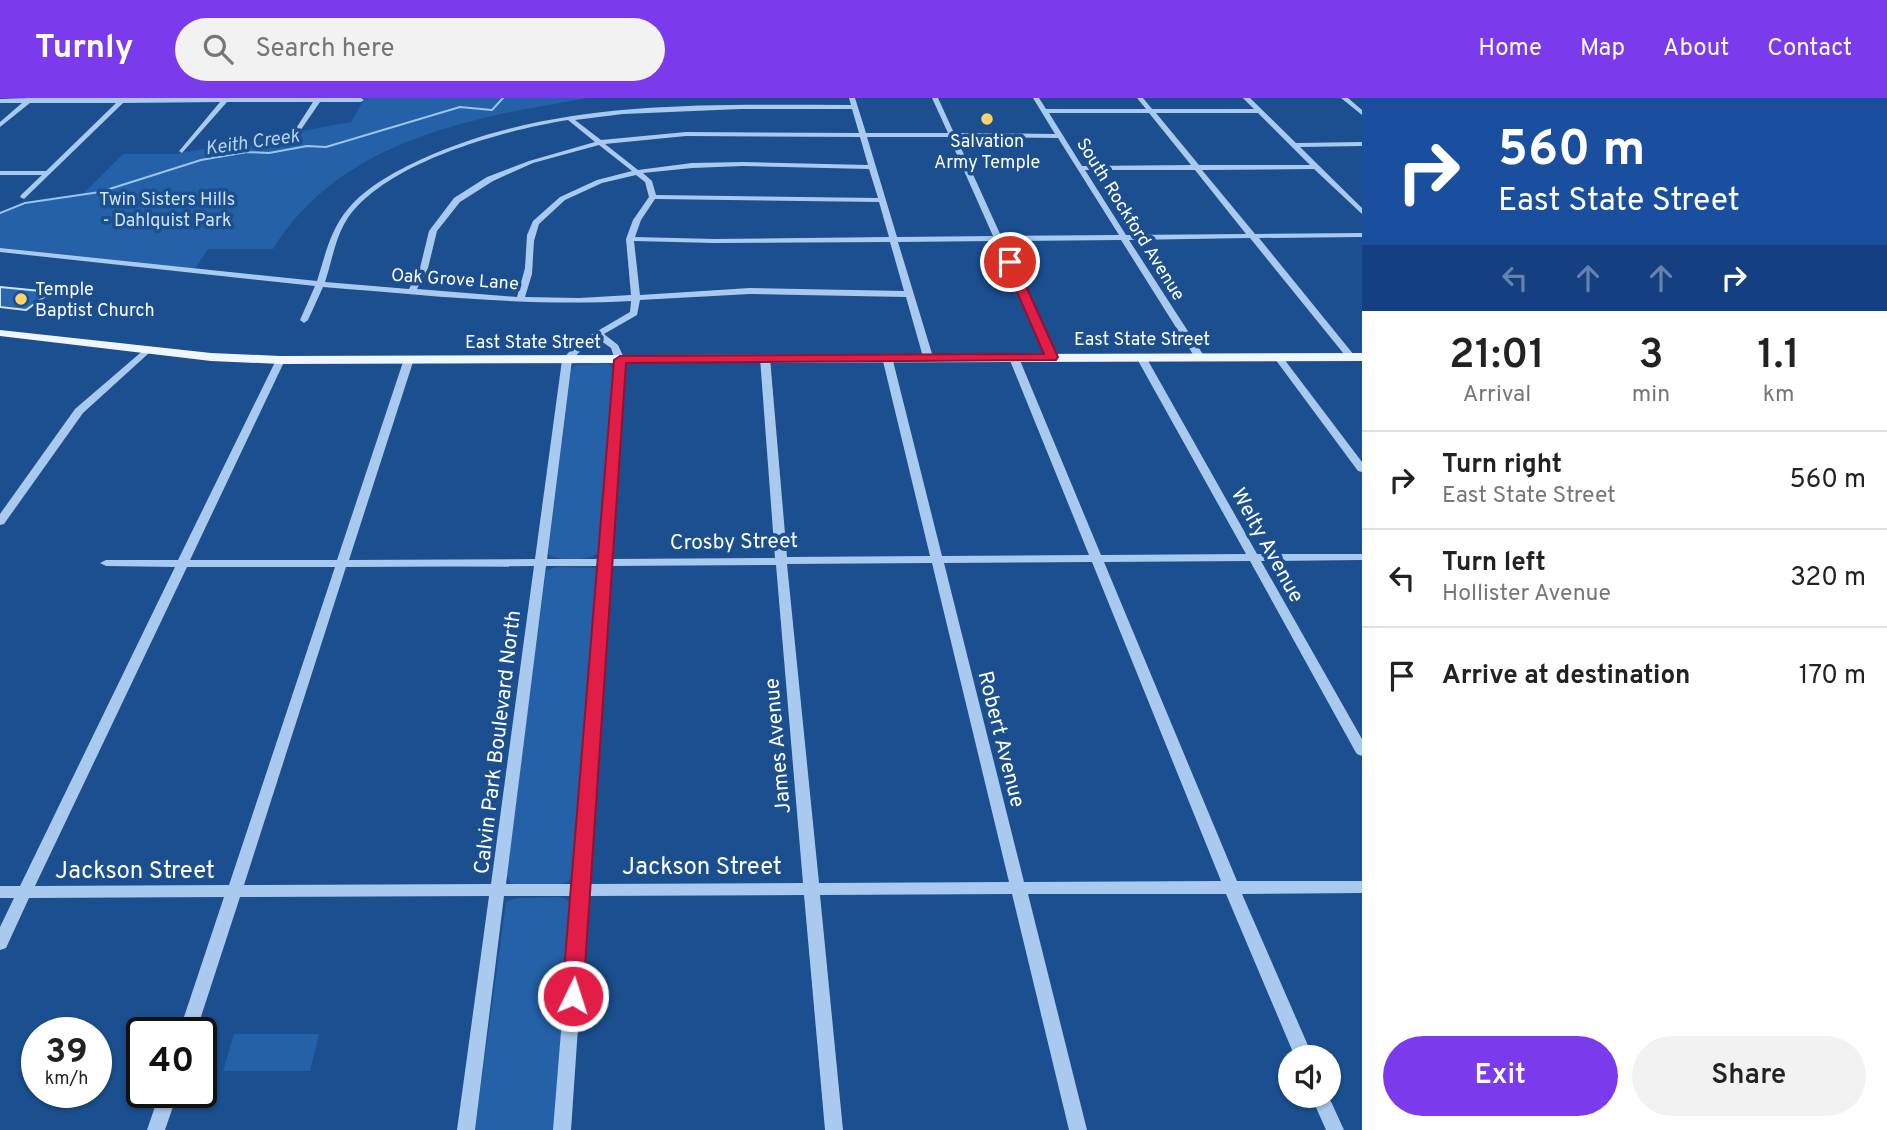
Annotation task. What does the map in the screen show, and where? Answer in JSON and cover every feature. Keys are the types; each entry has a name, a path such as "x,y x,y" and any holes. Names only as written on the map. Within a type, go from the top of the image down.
{"main road":[{"name":"East State Street","path":"1,334 146,351 280,360 1357,357"}],"street":[{"path":"934,98 1052,357"},
{"name":"South Rockford Avenue","path":"1036,98 1199,356"},
{"path":"1140,98 1357,357"},
{"path":"1247,98 1362,212"},
{"path":"1344,98 1362,113"},
{"path":"0,125 31,99"},
{"path":"24,197 123,99"},
{"path":"183,150 225,99"},
{"path":"298,130 319,99"},
{"path":"0,101 361,100"},
{"path":"304,320 320,284 336,230 368,194 415,164 442,152 507,131 569,118 638,109 853,103 928,357"},
{"path":"1045,111 1259,111"},
{"path":"569,118 648,181 653,197"},
{"path":"412,291 425,268 433,231 457,200 490,179 531,162 602,142 686,134 1060,136"},
{"path":"1294,145 1362,144"},
{"path":"520,300 528,273 531,234 545,211 564,197 593,183 638,172 696,164 872,167"},
{"path":"1080,168 1316,167"},
{"path":"0,173 48,173"},
{"path":"653,197 882,200"},
{"path":"567,360 573,350 634,313 637,298 630,239 637,220 653,197"},
{"path":"630,239 714,241 1362,235"},
{"name":"Oak Grove Lane","path":"0,250 320,284 520,300 637,298 750,291 909,294"},
{"path":"562,1130 620,360 615,347 598,335"},
{"path":"0,522 79,411 146,351"},
{"name":"Robert Avenue","path":"887,357 1078,1130"},
{"name":"Welty Avenue","path":"1141,357 1362,751"},
{"path":"1278,357 1362,469"},
{"name":"James Avenue","path":"765,358 834,1130"},
{"path":"1014,358 1299,1045"},
{"path":"193,1017 409,359"},
{"path":"0,943 185,563 280,360"},
{"name":"Calvin Park Boulevard North","path":"466,1130 567,360"},
{"name":"Crosby Street","path":"106,563 343,564 1362,557"},
{"name":"Jackson Street","path":"0,892 1362,887"},
{"path":"156,1130 164,1108"},
{"path":"1325,1108 1335,1130"}],"green space":[{"name":"Twin Sisters Hills - Dahlquist Park","path":"365,98 588,98 454,126 412,140 371,159 334,182 301,212 273,249 208,249 195,269 0,249 0,214 34,201 82,195 123,154 175,154 351,122"},
{"path":"608,364 614,369 600,552 582,559 566,559 548,554 571,370 576,365"},
{"path":"556,567 595,568 598,574 574,876 563,884 516,884 510,883 506,873 546,571"},
{"path":"517,898 567,899 571,908 554,1130 475,1130 506,902"},
{"path":"234,1034 319,1034 310,1071 223,1071"}],"building":[{"name":"Temple Baptist Church","path":"0,287 51,292 26,310 0,307"}],"waterway":[{"name":"Keith Creek","path":"0,213 25,203 100,192 201,160 247,152 269,153 307,146 326,147 460,107 492,110 503,98"}],"place":[{"name":"Salvation Army Temple","path":"987,119"},
{"name":"Temple Baptist Church","path":"21,299"}],"route":[{"path":"573,996 620,360 1052,357 1035,324 1010,262"}]}
